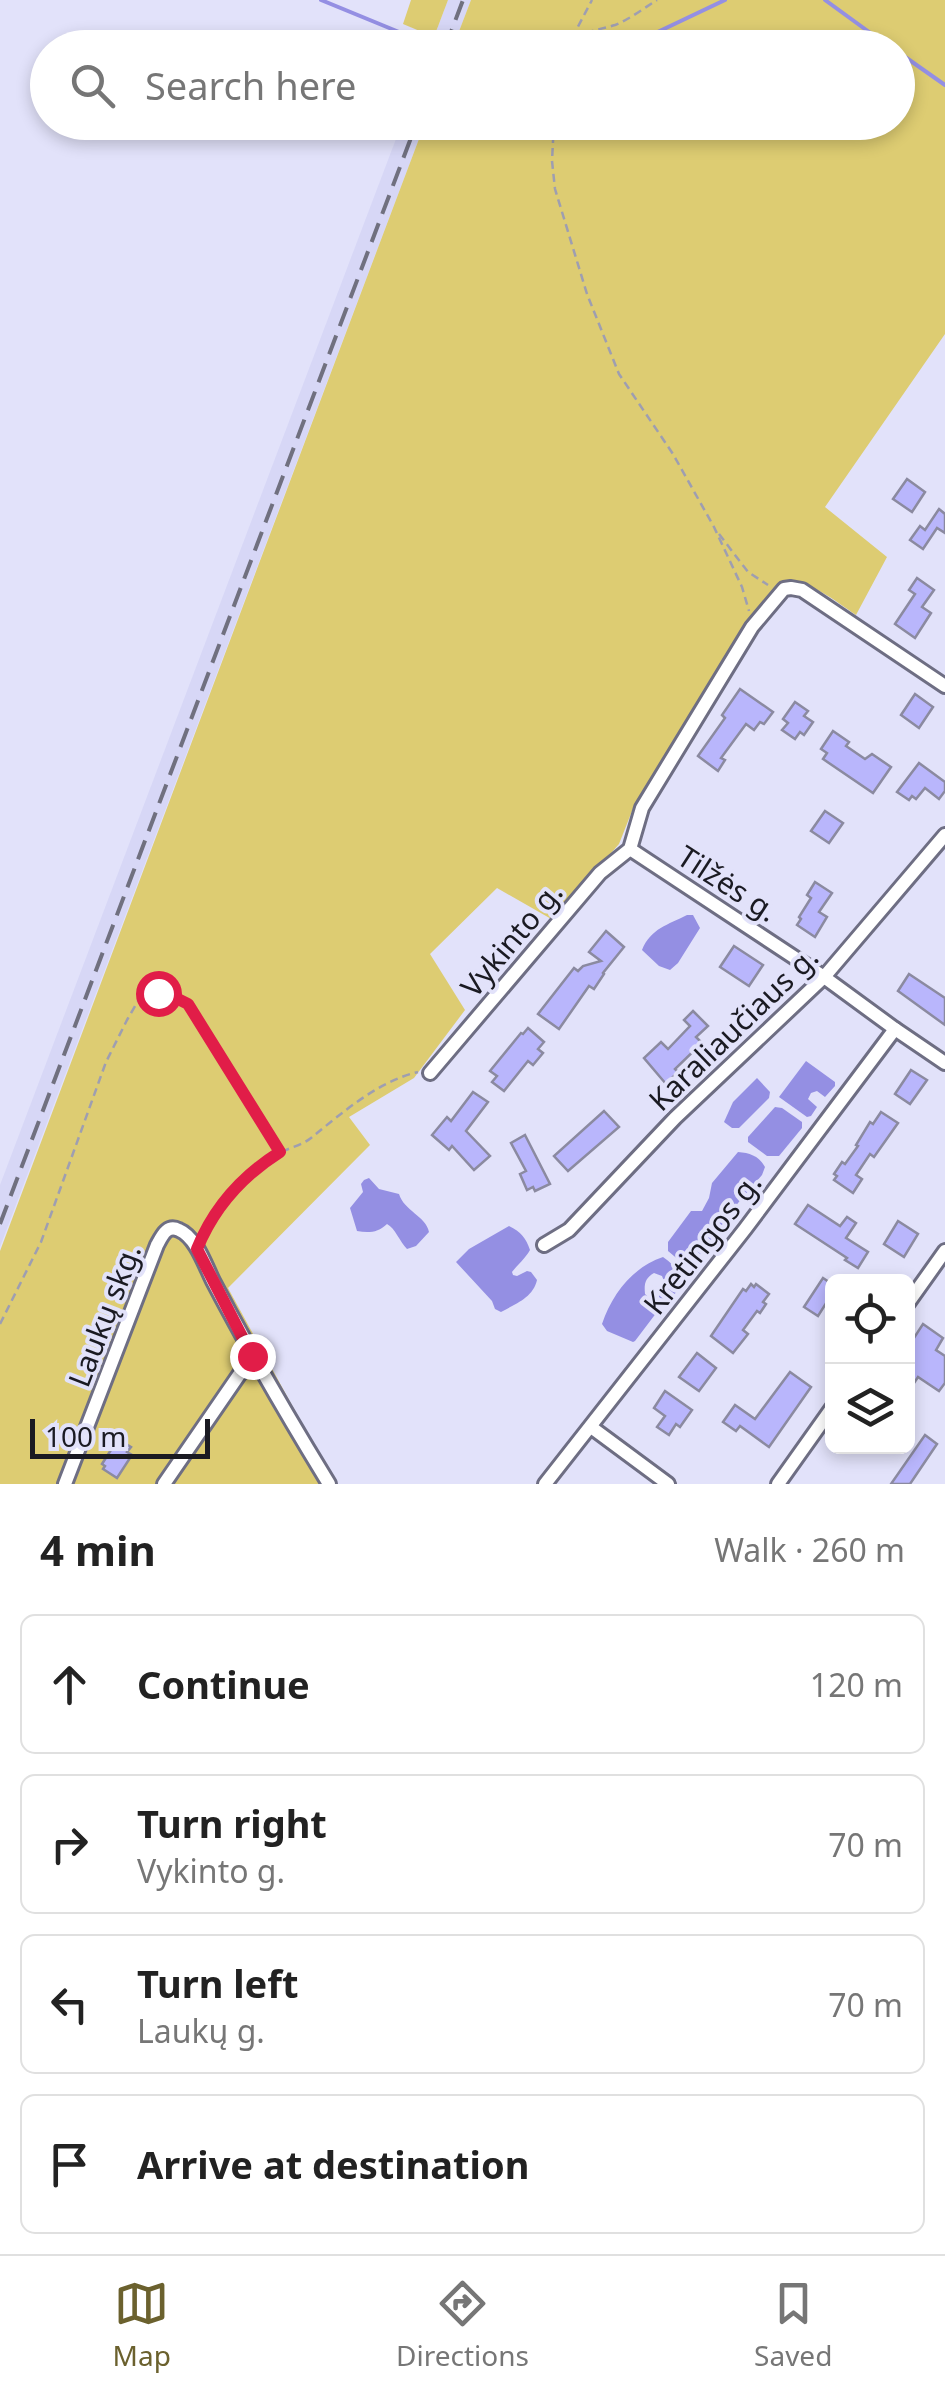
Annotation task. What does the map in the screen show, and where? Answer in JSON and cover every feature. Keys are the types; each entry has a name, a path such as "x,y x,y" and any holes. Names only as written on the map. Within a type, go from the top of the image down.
{"street":[{"path":"630,849 642,808 752,628 787,588 802,590 945,686"},
{"name":"Karaliaučiaus g.","path":"544,1244 570,1230 675,1118 824,976 945,836"},
{"name":"Tilžės g.","path":"630,849 824,976 945,1063"},
{"name":"Vykinto g.","path":"430,1073 600,873 630,849"},
{"name":"Kretingos g.","path":"544,1484 745,1229 894,1029"},
{"name":"Laukų skg.","path":"65,1484 164,1232 176,1228 197,1249"},
{"path":"197,1249 252,1356 328,1483"},
{"path":"915,1293 945,1251"},
{"path":"164,1484 252,1356"},
{"path":"778,1484 825,1418"},
{"path":"591,1427 668,1484"}],"path":[{"path":"577,30 592,0"},
{"path":"594,30 614,25 657,0"},
{"path":"553,140 555,188 619,374 673,454 714,527 742,587 752,628"},
{"path":"714,527 748,572 772,587 787,588"},
{"path":"0,1324 41,1242 106,1062 138,1002 158,993 188,1004 280,1152"},
{"path":"197,1249 206,1227 240,1182 280,1152 308,1141 363,1098 415,1072 430,1073"}],"shaded area":[{"path":"411,0 448,0 437,30 417,30 403,24"},
{"path":"448,0 471,0 460,30 437,30"},
{"path":"471,0 945,0 945,334 825,507 887,557 856,615 812,588 782,582 745,627 634,806 619,844 553,920 497,888 430,954 465,1010 414,1078 349,1117 370,1145 228,1288 335,1484 0,1484 0,1251 419,140 915,140 915,30 460,30"},
{"path":"396,140 419,140 0,1247 0,1185"},
{"path":"693,915 700,928 678,963 670,970 659,966 642,950 661,928"},
{"path":"806,1061 835,1082 825,1097 817,1091 811,1093 808,1099 817,1107 807,1117 779,1097"},
{"path":"757,1078 770,1092 769,1098 739,1128 732,1128 724,1122 733,1102"},
{"path":"775,1107 802,1122 802,1128 779,1156 767,1156 748,1142 748,1137"},
{"path":"738,1152 760,1160 765,1167 762,1175 694,1263 686,1266 668,1251 668,1242 691,1211 702,1211 712,1183"},
{"path":"369,1178 379,1189 399,1194 427,1226 429,1232 416,1246 407,1249 387,1224 373,1232 357,1231 350,1208 363,1192 361,1184"},
{"path":"509,1226 522,1236 530,1250 513,1275 527,1271 537,1280 528,1296 501,1312 456,1262 469,1249"},
{"path":"663,1257 679,1273 678,1290 666,1302 659,1297 662,1276 654,1273 646,1282 645,1294 660,1308 635,1341 607,1331 602,1324 618,1292 642,1267"}],"building":[{"path":"907,479 925,492 912,512 893,499"},
{"path":"939,509 945,514 945,533 937,528 923,549 910,540 920,526 925,530"},
{"path":"917,578 934,590 922,607 931,613 915,638 895,624 915,594 909,590"},
{"path":"740,689 773,712 754,730 746,724 721,758 725,760 718,771 698,756"},
{"path":"915,694 933,707 919,728 901,715"},
{"path":"795,702 808,711 804,716 813,722 804,735 800,732 795,739 782,730 788,723 783,719"},
{"path":"833,731 865,759 872,754 891,767 873,793 823,759 827,753 821,749"},
{"path":"919,763 945,782 939,799 925,788 916,799 912,796 909,800 897,792"},
{"path":"825,811 843,823 829,843 811,831"},
{"path":"815,882 832,893 819,912 827,917 815,937 797,925"},
{"path":"606,931 624,947 594,989 589,986 559,1029 538,1014 574,968 578,971 601,961 589,952"},
{"path":"734,946 763,965 749,986 720,967"},
{"path":"909,974 945,998 945,1025 898,991"},
{"path":"693,1011 708,1026 696,1037 702,1043 675,1069 678,1072 666,1084 644,1058 661,1042 668,1049 690,1026 684,1020"},
{"path":"528,1028 544,1042 538,1049 543,1053 533,1065 528,1061 504,1091 492,1082 497,1076 490,1071"},
{"path":"911,1070 927,1080 910,1104 895,1094"},
{"path":"473,1092 488,1102 466,1131 490,1156 474,1170 452,1146 449,1150 432,1135 447,1117 451,1121"},
{"path":"604,1111 619,1127 568,1171 554,1156"},
{"path":"881,1112 898,1123 856,1175 862,1179 853,1193 834,1180 834,1174"},
{"path":"525,1135 550,1184 535,1191 533,1187 527,1190 520,1174 526,1171 511,1143"},
{"path":"808,1205 840,1226 847,1217 856,1223 846,1238 868,1252 858,1268 795,1224"},
{"path":"898,1221 918,1234 904,1257 884,1244"},
{"path":"825,1279 825,1305 818,1316 804,1307"},
{"path":"751,1284 769,1294 760,1313 757,1311 743,1330 748,1334 733,1353 711,1336 743,1289 746,1291"},
{"path":"923,1324 943,1338 936,1350 945,1356 945,1383 939,1391 918,1377 915,1382 915,1336"},
{"path":"697,1353 716,1368 699,1391 679,1377"},
{"path":"790,1372 811,1387 769,1447 740,1426 736,1431 723,1422 735,1405 755,1419"},
{"path":"665,1391 692,1410 669,1435 657,1427 665,1416 654,1408"},
{"path":"925,1435 937,1444 910,1484 891,1484 915,1454"},
{"path":"118,1439 131,1447 127,1452 132,1455 117,1478 102,1464"}],"waterway":[{"path":"321,0 394,30"},
{"path":"662,30 725,0"},
{"path":"825,0 866,30"},
{"path":"915,64 945,85"}],"railway":[{"path":"452,30 463,0"},
{"path":"0,1224 410,140"}],"route":[{"path":"158,993 188,1004 280,1152 240,1182 206,1227 197,1249 252,1356"}]}
